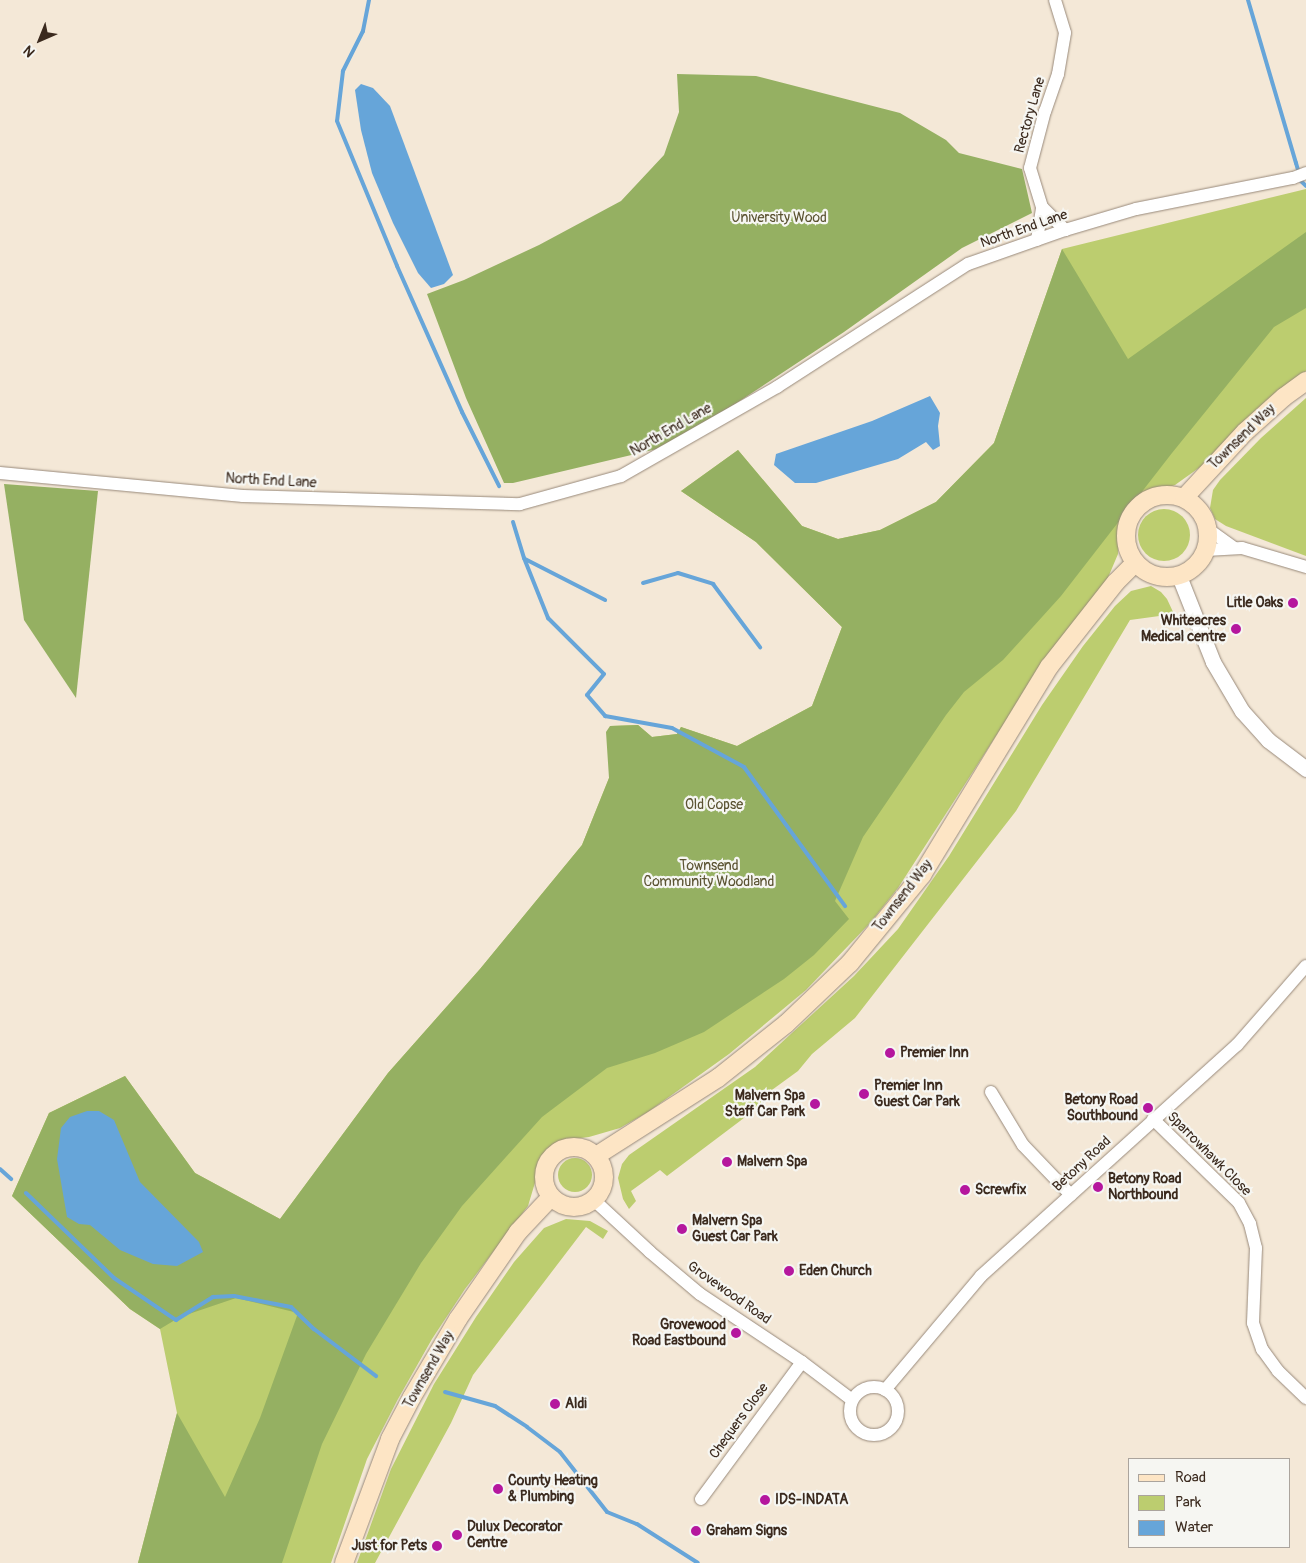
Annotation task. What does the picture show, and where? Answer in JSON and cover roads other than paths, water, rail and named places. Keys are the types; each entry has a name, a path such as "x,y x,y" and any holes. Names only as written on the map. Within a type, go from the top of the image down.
{"main road":[{"name":"Townsend Way","path":"1184,498 1245,432 1284,397 1306,381"},
{"path":"1170,495 1184,498 1200,511 1208,529 1206,550 1196,566 1180,576 1163,578 1148,573 1135,563 1128,551 1125,537 1127,523 1134,511 1144,502 1156,496 1170,495"},
{"name":"Townsend Way","path":"596,1156 718,1078 786,1024 850,963 922,875 1049,667 1110,589 1135,563"},
{"path":"572,1146 588,1150 596,1156 600,1161 604,1177 603,1186 595,1201 575,1207 564,1206 551,1197 544,1185 543,1172 549,1159 558,1150 572,1146"},
{"name":"Townsend Way","path":"344,1563 390,1440 412,1396 458,1319 518,1232 551,1197"}],"street":[{"name":"Rectory Lane","path":"1054,0 1065,33 1058,74 1045,111 1030,168 1042,207 1065,230"},
{"name":"North End Lane","path":"0,473 243,496 520,504 621,476 777,386 968,264 1065,230 1136,209 1301,175"},
{"path":"1037,240 1042,207"},
{"path":"1208,529 1233,547"},
{"path":"1206,550 1233,547 1265,554 1306,567"},
{"path":"1180,576 1213,662 1237,703 1268,740 1305,768"},
{"name":"Betony Road","path":"885,1390 981,1276 1238,1045 1306,966"},
{"path":"991,1092 1023,1145 1071,1195"},
{"name":"Sparrowhawk Close","path":"1154,1120 1239,1203 1250,1224 1256,1248 1253,1323 1262,1350 1278,1371 1306,1398"},
{"name":"Grovewood Road","path":"595,1201 700,1294 802,1362 852,1400"},
{"name":"Chequers Close","path":"701,1499 802,1362"},
{"path":"873,1387 885,1390 893,1397 898,1407 897,1418 892,1426 882,1433 875,1435 865,1433 856,1428 851,1419 850,1409 852,1400 861,1390 873,1387"}],"water":[{"path":"361,84 373,88 390,106 453,275 444,284 431,288 418,273 393,223 372,173 361,130 355,90"},
{"path":"930,396 940,413 938,426 940,446 933,450 926,442 898,459 816,483 795,483 774,465 776,454 872,421"},
{"path":"87,1111 99,1111 114,1120 140,1182 199,1242 203,1252 177,1266 153,1264 120,1250 90,1225 79,1224 67,1217 57,1159 61,1128 70,1117"}],"waterway":[{"path":"369,0 363,31 343,71 337,121 397,266 462,412 499,486"},
{"path":"1248,0 1301,181 1306,186"},
{"path":"513,522 524,558 548,618 604,674 587,695 605,716 672,728 744,767 845,906"},
{"path":"525,559 605,600"},
{"path":"643,583 678,573 713,584 760,647"},
{"path":"0,1169 11,1179"},
{"path":"26,1193 114,1278 176,1320 213,1297 234,1296 291,1307 314,1329 376,1376"},
{"path":"445,1392 495,1406 527,1427 560,1452 607,1512 637,1524 698,1563"}],"place":[{"name":"Litle Oaks","path":"1293,603"},
{"name":"Whiteacres Medical centre","path":"1236,629"},
{"name":"Premier Inn","path":"890,1053"},
{"name":"Premier Inn Guest Car Park","path":"864,1094"},
{"name":"Malvern Spa Staff Car Park","path":"815,1104"},
{"name":"Betony Road Southbound","path":"1148,1108"},
{"name":"Malvern Spa","path":"727,1162"},
{"name":"Betony Road Northbound","path":"1098,1187"},
{"name":"Screwfix","path":"965,1190"},
{"name":"Malvern Spa Guest Car Park","path":"682,1229"},
{"name":"Eden Church","path":"789,1271"},
{"name":"Grovewood Road Eastbound","path":"736,1333"},
{"name":"Aldi","path":"555,1404"},
{"name":"County Heating & Plumbing","path":"498,1489"},
{"name":"IDS-INDATA","path":"765,1500"},
{"name":"Graham Signs","path":"696,1531"},
{"name":"Dulux Decorator Centre","path":"457,1535"},
{"name":"Just for Pets","path":"437,1546"}],"park label":[{"name":"University Wood","path":"779,218"},
{"name":"Old Copse","path":"714,805"},
{"name":"Townsend Community Woodland","path":"709,874"}]}
